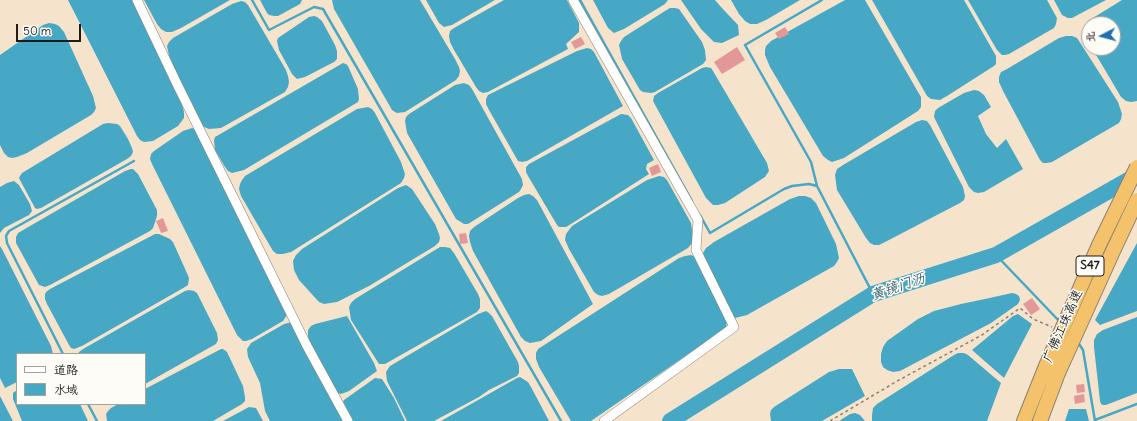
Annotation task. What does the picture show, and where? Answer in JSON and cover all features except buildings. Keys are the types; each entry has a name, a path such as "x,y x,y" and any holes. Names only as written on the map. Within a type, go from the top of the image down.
{"highway":[{"name":"广佛江珠高速","path":"1024,421 1046,366 1099,245 1137,167"},
{"name":"广佛江珠高速","path":"1040,421 1058,373 1112,251 1137,200"}],"lane":[{"path":"137,0 307,346 348,421"},
{"path":"573,0 698,220 696,250 734,326 604,421"}],"path":[{"path":"830,421 899,380 982,336 1020,308"}],"water":[{"path":"68,0 136,0 182,104 184,118 178,126 153,141 144,142 140,140"},
{"path":"144,0 230,0 181,28 172,32 166,32 157,24"},
{"path":"260,0 302,0 300,4 278,16 274,16 267,13"},
{"path":"332,0 420,0 455,59 460,71 459,76 456,80 405,112 395,112 392,110 334,9"},
{"path":"426,0 495,0 452,25 444,27 439,23"},
{"path":"504,0 567,0 579,23 579,32 566,44 568,49 488,92 483,93 476,87 454,50 450,42 450,31"},
{"path":"593,0 668,0 665,4 624,29 614,33 608,28"},
{"path":"681,0 715,0 738,25 739,35 722,43 714,42 701,29"},
{"path":"731,0 800,0 766,20 757,24 750,24 739,14"},
{"path":"845,0 865,0 921,97 921,107 918,111 844,158 832,162 823,156 770,67 765,55 765,50 766,46 771,41"},
{"path":"872,0 964,0 996,56 996,64 940,100 931,99 927,96"},
{"path":"968,0 1047,0 1057,18 1056,24 1054,28 1009,54 1002,55 997,50"},
{"path":"1054,0 1106,0 1072,18 1068,18 1062,15"},
{"path":"1122,0 1137,0 1137,101 1126,101 1121,97 1097,56 1121,56 1121,16 1096,16"},
{"path":"241,1 248,5 286,70 289,82 288,87 285,92 221,128 209,129 204,127 200,122 170,60 167,46 173,38 232,4"},
{"path":"670,8 679,9 702,42 706,60 703,64 655,92 643,92 640,90 622,59 619,45 624,37"},
{"path":"314,16 322,21 335,45 337,59 305,77 297,79 292,74 279,50 277,41 278,38 309,17"},
{"path":"49,23 59,26 64,32 93,96 96,108 91,115 27,153 17,157 8,157 0,145 0,55 43,25"},
{"path":"1072,36 1077,38 1081,44 1081,56 1089,56 1118,102 1122,114 1119,123 1052,162 1043,163 1003,91 999,82 999,77 1001,72 1059,38"},
{"path":"587,48 594,52 623,106 527,161 518,161 486,104 488,95 577,51"},
{"path":"343,63 348,66 358,89 358,102 244,170 232,173 228,171 215,150 215,137"},
{"path":"706,67 711,68 713,71 767,163 769,171 765,177 725,203 718,205 713,205 706,198 653,101 654,96 658,93"},
{"path":"464,83 469,85 472,89 522,179 523,185 519,192 468,224 464,224 456,219 407,133 405,121 409,114 455,85"},
{"path":"974,90 979,91 984,95 991,107 978,116 986,134 997,148 1006,139 1023,169 984,192 978,193 974,192 969,187 934,117 935,111 938,108 964,93"},
{"path":"368,107 375,113 401,162 405,174 401,183 291,252 277,254 273,251 241,196 239,189 242,180 245,176 357,109"},
{"path":"621,114 628,115 631,118 654,160 647,164 646,169 649,174 566,227 559,227 528,176 526,167"},
{"path":"922,120 927,121 930,125 963,187 965,196 964,200 879,245 874,245 866,238 837,190 835,175 837,169 916,122"},
{"path":"103,124 117,124 120,126 132,148 133,152 131,156 41,208 35,208 19,178 22,173"},
{"path":"192,128 196,129 287,315 283,321 246,341 243,341 237,335 150,159 151,154 154,151 183,131"},
{"path":"131,169 138,174 157,210 157,216 153,228 50,285 45,287 39,285 16,243 18,233 125,171"},
{"path":"659,176 664,177 667,180 691,223 693,237 692,243 688,248 609,294 602,296 598,295 594,292 569,249 565,240 566,234 572,226 647,180"},
{"path":"14,181 19,185 30,204 32,211 29,215 4,228 0,233 0,187"},
{"path":"406,185 412,189 435,224 440,238 439,242 435,246 369,286 337,302 324,304 319,302 299,280 294,270 293,261 296,255 302,249 398,188"},
{"path":"529,194 537,200 593,304 541,341 530,343 521,337 473,251 469,236 470,231 474,227 518,198"},
{"path":"799,196 811,198 816,203 836,244 839,258 837,262 834,266 747,315 735,318 732,316 704,260 703,253 706,248 714,242 790,199"},
{"path":"155,234 159,234 173,242 189,278 188,285 82,346 74,349 71,348 47,304 45,299 46,292"},
{"path":"1137,243 1137,311 1100,325 1095,320"},
{"path":"0,246 51,346 53,353 16,353 16,382 5,388 0,378"},
{"path":"440,247 450,248 454,253 478,294 480,299 480,308 477,312 385,364 379,364 351,320 349,307 351,303 355,299"},
{"path":"691,255 695,257 727,322 726,327 591,421 571,421 539,367 536,359 538,349 679,258"},
{"path":"189,290 197,293 217,333 218,340 216,344 146,383 146,353 78,353 83,349"},
{"path":"1012,293 1019,296 1020,300 1018,304 991,323 900,371 893,372 883,367 881,362 881,354 887,341 918,319 934,311"},
{"path":"486,311 492,316 518,362 519,373 517,376 434,421 407,421 387,381 386,372 390,366 478,314"},
{"path":"1018,314 1032,324 1004,378 972,350 1013,316"},
{"path":"347,316 377,371 349,391 340,394 336,392 309,343 308,330 315,324"},
{"path":"1137,317 1137,393 1103,405 1100,401 1094,340 1097,334 1103,330"},
{"path":"292,322 347,421 270,421 265,411 260,383 248,357 247,349 251,343 284,324"},
{"path":"223,349 227,352 243,386 245,401 213,421 107,421 106,414 111,408 116,405 146,405 146,388"},
{"path":"958,353 968,355 1001,383 987,421 872,421 873,408 877,404"},
{"path":"839,369 852,369 865,396 822,421 771,421 770,414 774,407 829,372"},
{"path":"520,377 528,382 549,421 441,421 517,378"},
{"path":"375,378 382,379 394,398 405,421 351,421 343,402 344,400"},
{"path":"16,391 16,405 80,405 88,421 22,421 13,399 13,393"},
{"path":"0,396 13,421 0,421"},
{"path":"249,407 256,408 263,421 223,421"},
{"path":"1069,409 1086,409 1089,421 1065,421"},
{"path":"855,413 860,415 865,421 839,421 850,414"}],"waterway":[{"path":"252,0 269,30 314,7 323,9 561,421"},
{"path":"580,0 692,201"},
{"path":"822,0 745,45 811,162 817,186 873,294"},
{"path":"62,353 7,243 6,236 9,231 134,161"},
{"name":"黄镜门沥","path":"670,421 873,294 996,255 1137,175"},
{"path":"700,215 710,233 784,189 792,186 809,184 817,186"},
{"path":"996,255 1061,323"},
{"path":"1077,341 1083,350 1095,421"},
{"path":"1095,420 1137,404"},
{"path":"89,405 97,421"}]}
